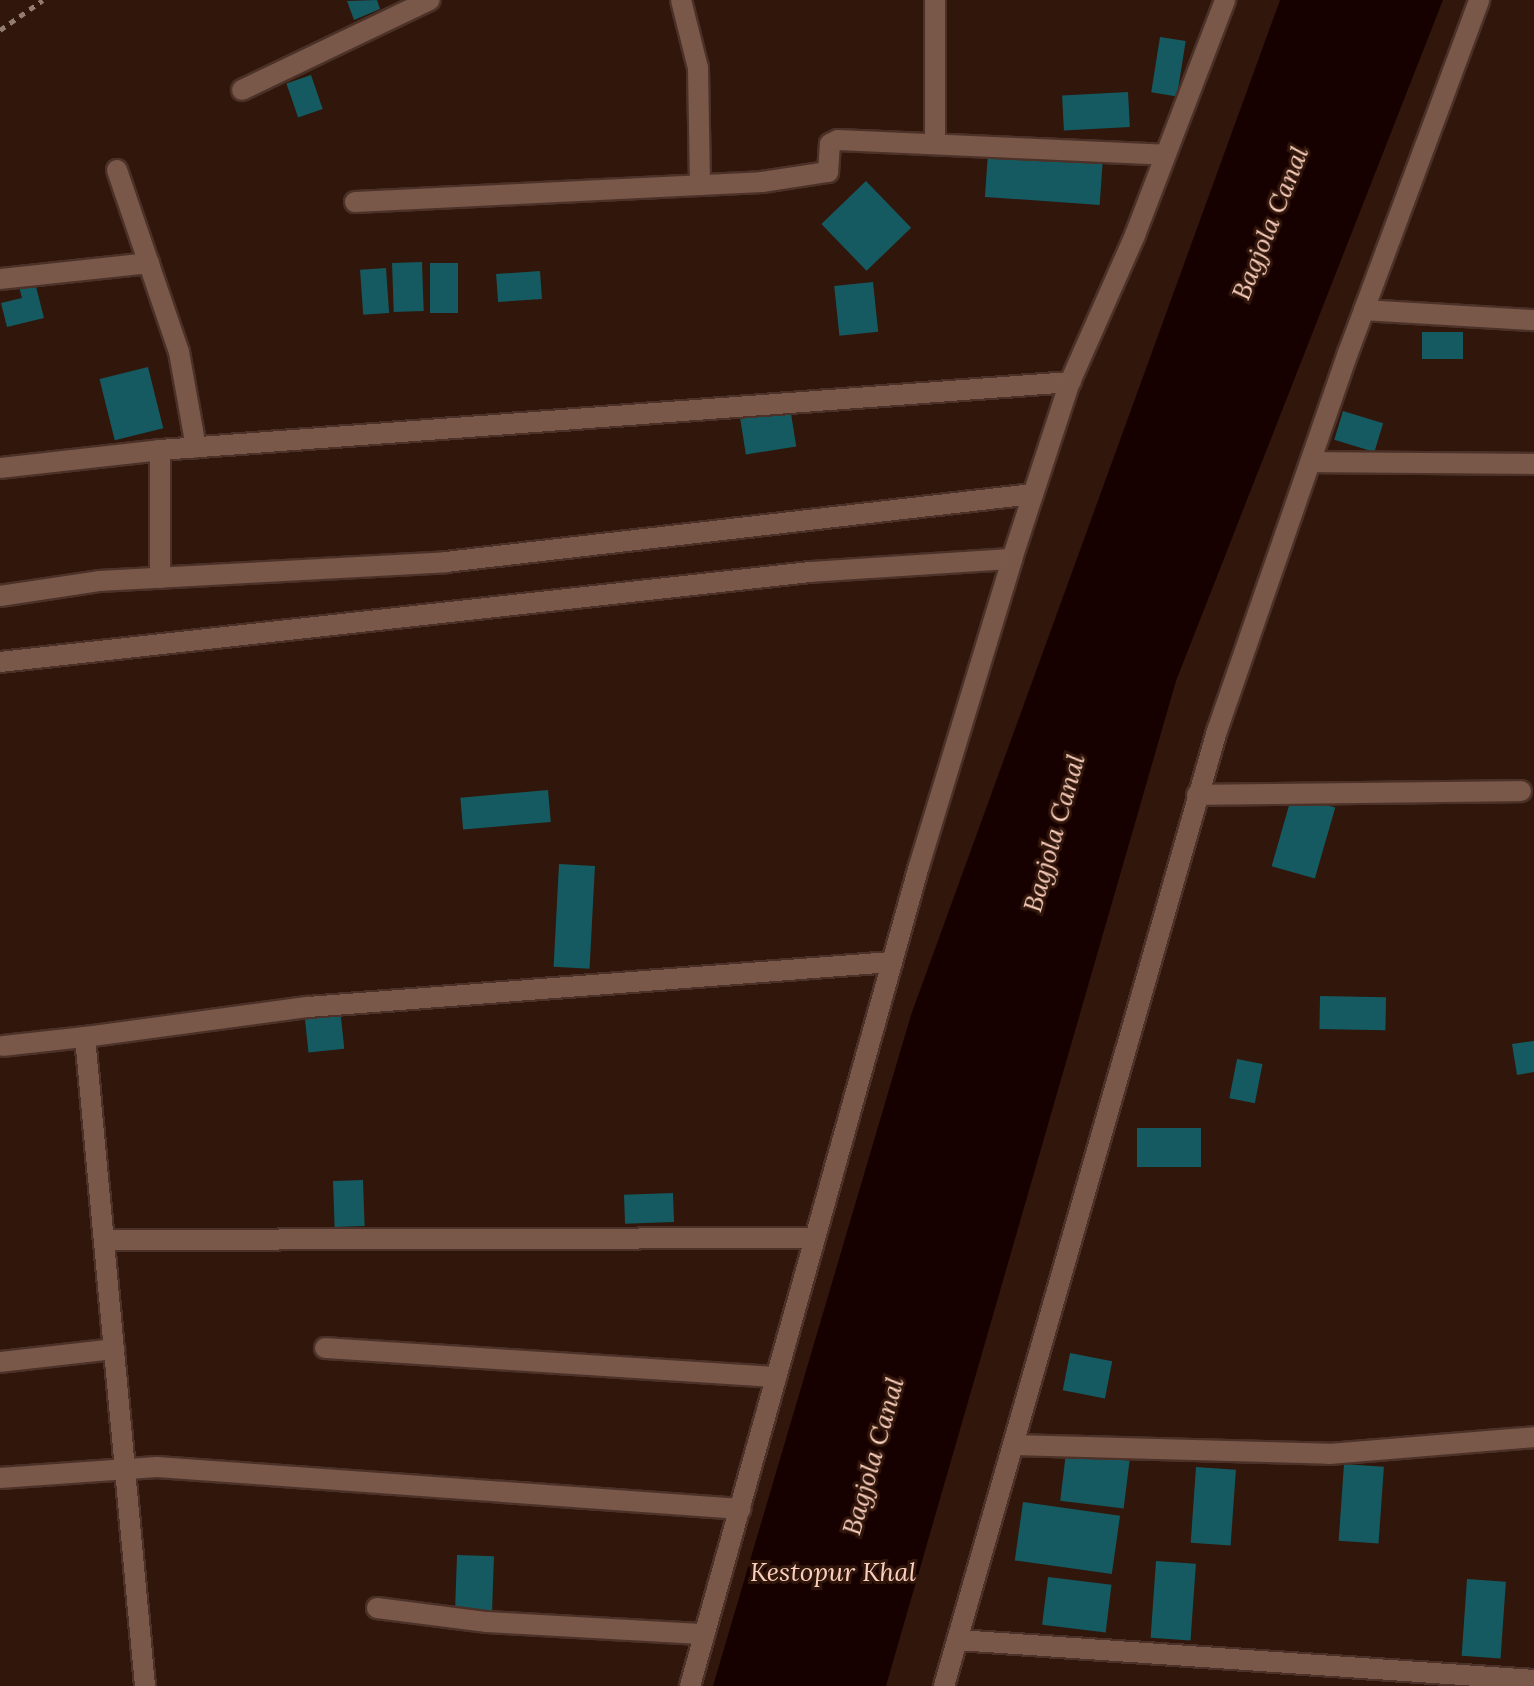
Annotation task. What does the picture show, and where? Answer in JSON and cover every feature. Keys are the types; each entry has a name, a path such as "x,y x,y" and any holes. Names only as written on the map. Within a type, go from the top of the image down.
{"street":[{"path":"242,90 430,0"},
{"path":"681,0 698,68 700,184"},
{"path":"935,0 935,142"},
{"path":"690,1686 892,962 1012,559 1070,382 1165,155 1225,0"},
{"path":"944,1686 1197,795 1364,310 1479,0"},
{"path":"355,202 700,184 823,174 830,167 833,141 935,142 1165,155"},
{"path":"117,170 179,352 196,447"},
{"path":"0,279 149,263"},
{"path":"1364,310 1534,320"},
{"path":"0,468 196,447 1070,382"},
{"path":"160,450 160,578"},
{"path":"1311,462 1534,464"},
{"path":"0,596 160,578 446,562 1033,494"},
{"path":"0,662 810,572 1012,559"},
{"path":"1197,795 1521,791"},
{"path":"3,1046 308,1007 892,962"},
{"path":"85,1037 145,1686"},
{"path":"104,1240 815,1238"},
{"path":"325,1348 776,1377"},
{"path":"0,1362 114,1349"},
{"path":"1013,1445 1329,1454 1534,1437"},
{"path":"0,1478 125,1466 740,1509"},
{"path":"377,1608 487,1622 705,1634"},
{"path":"958,1640 1534,1680"}],"path":[{"path":"0,30 43,0"}],"water":[{"name":"Kestopur Khal","path":"1280,0 1443,0 1176,681 886,1686 713,1686 911,1015"}],"building":[{"path":"377,0 380,9 354,20 347,1"},
{"path":"1160,37 1186,41 1177,96 1151,92"},
{"path":"311,75 323,109 298,118 286,83"},
{"path":"1128,92 1130,127 1064,130 1062,95"},
{"path":"988,153 1103,161 1100,205 985,197"},
{"path":"866,181 911,228 867,271 821,224"},
{"path":"422,262 424,311 394,312 392,263"},
{"path":"430,263 458,263 458,313 430,313"},
{"path":"386,268 389,313 363,315 360,270"},
{"path":"540,271 542,299 498,302 496,274"},
{"path":"33,275 44,318 7,327 1,303 22,298 17,279"},
{"path":"873,282 878,332 839,336 834,286"},
{"path":"1422,332 1463,332 1463,359 1422,359"},
{"path":"148,367 163,428 115,440 99,379"},
{"path":"790,407 796,447 746,454 740,415"},
{"path":"1343,411 1383,423 1374,452 1334,440"},
{"path":"548,790 551,822 463,830 460,798"},
{"path":"1292,795 1335,807 1315,879 1272,866"},
{"path":"559,864 595,866 590,969 554,967"},
{"path":"1320,996 1386,997 1385,1030 1319,1029"},
{"path":"340,1008 344,1049 308,1053 304,1012"},
{"path":"1534,1041 1534,1072 1517,1075 1512,1044"},
{"path":"1237,1059 1263,1064 1255,1103 1229,1098"},
{"path":"1137,1128 1201,1128 1201,1167 1137,1167"},
{"path":"363,1180 365,1226 335,1227 333,1181"},
{"path":"673,1193 674,1222 625,1224 624,1195"},
{"path":"1070,1353 1112,1361 1105,1399 1063,1390"},
{"path":"1066,1453 1130,1461 1124,1508 1060,1501"},
{"path":"1344,1464 1384,1467 1379,1544 1339,1541"},
{"path":"1196,1467 1236,1470 1231,1546 1191,1543"},
{"path":"1023,1502 1120,1516 1112,1574 1015,1560"},
{"path":"457,1555 494,1556 492,1614 455,1613"},
{"path":"1156,1561 1196,1564 1191,1641 1151,1638"},
{"path":"1048,1577 1112,1585 1106,1632 1042,1625"},
{"path":"1467,1579 1506,1582 1501,1659 1462,1656"}],"water label":[{"name":"Bagjola Canal","path":"1270,223"},
{"name":"Bagjola Canal","path":"1054,833"},
{"name":"Bagjola Canal","path":"873,1456"}]}
